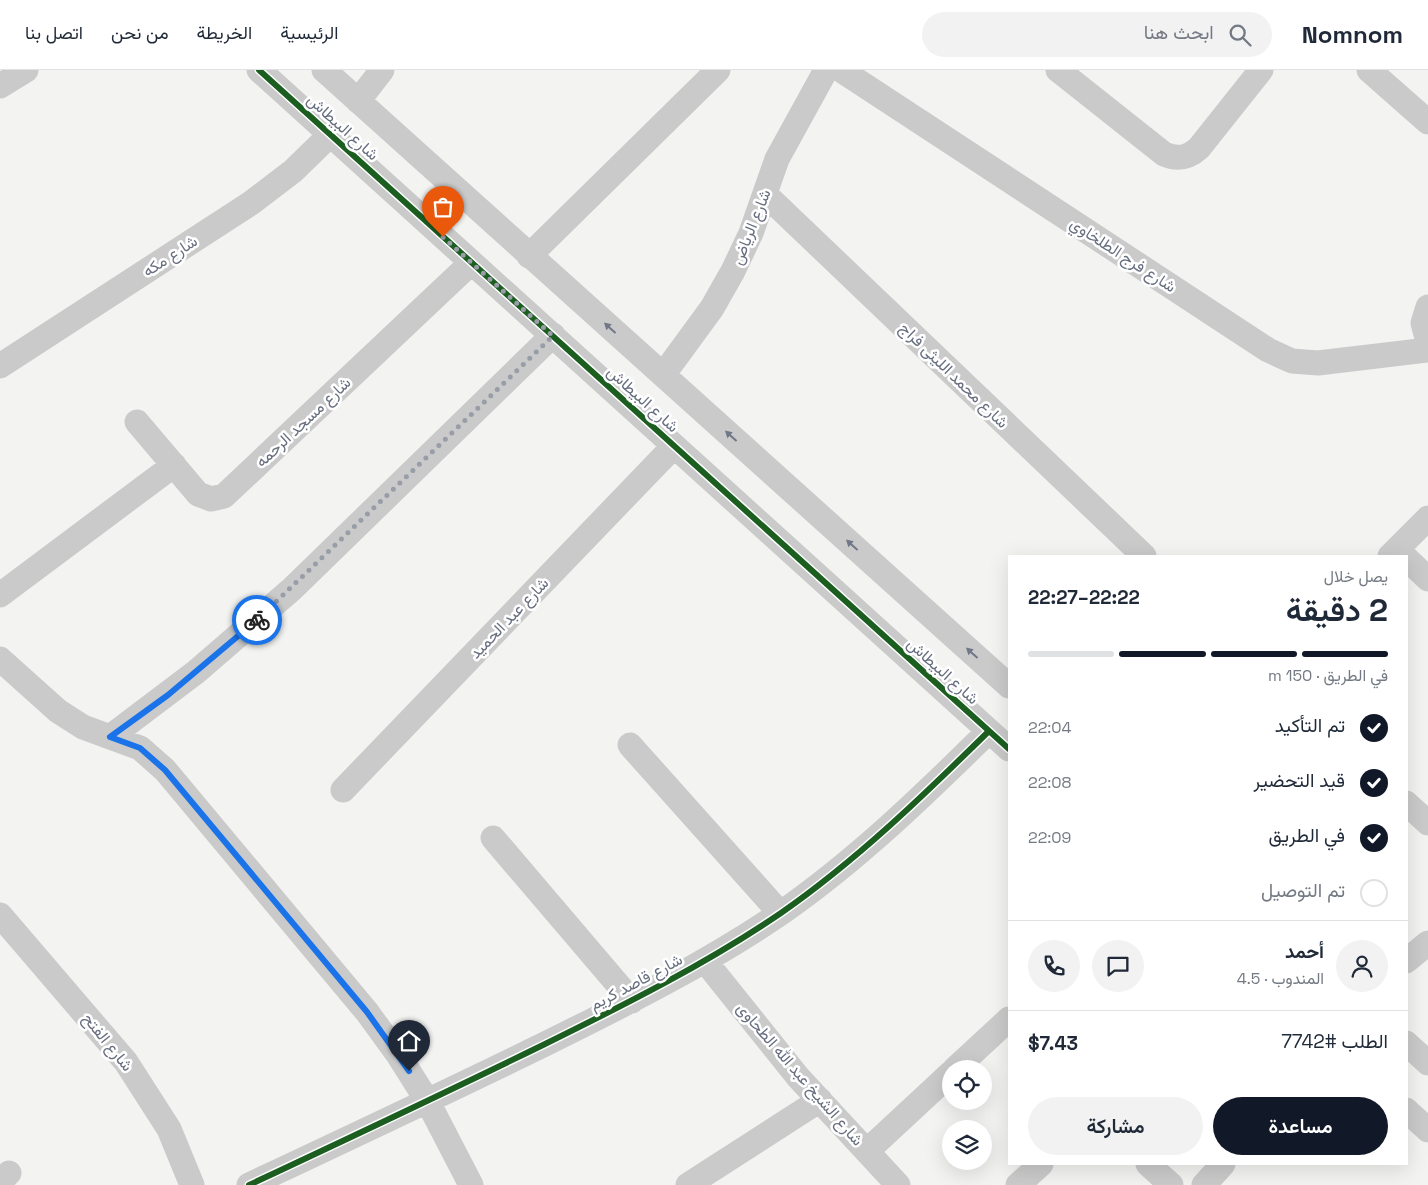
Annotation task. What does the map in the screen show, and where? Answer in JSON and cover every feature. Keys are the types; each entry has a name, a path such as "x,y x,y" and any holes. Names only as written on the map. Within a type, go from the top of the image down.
{"street":[{"path":"0,86 26,70"},
{"name":"شارع البيطاش","path":"259,70 1008,748"},
{"name":"شارع البيطاش","path":"324,70 1008,685"},
{"path":"358,101 382,70"},
{"path":"529,256 718,70"},
{"name":"شارع الرياض","path":"663,375 703,322 733,271 750,233 778,159 794,126 826,70"},
{"name":"شارع فرج الطلخاوي","path":"841,70 1268,350 1292,361 1318,363 1428,350"},
{"path":"1058,70 1164,154 1179,158 1186,157 1199,148 1260,70"},
{"path":"1369,70 1428,122"},
{"name":"شارع مكه","path":"0,366 251,203 293,171 330,134"},
{"name":"شارع محمد الليثى فراج","path":"765,194 1143,555"},
{"name":"شارع مسجد الرحمه","path":"137,422 204,497 211,499 224,496 471,263"},
{"path":"1428,307 1423,323 1428,342"},
{"path":"110,737 196,672 284,595 553,336"},
{"name":"شارع عبد الحميد","path":"343,790 674,446"},
{"path":"0,595 174,465"},
{"path":"1399,555 1428,518"},
{"path":"1408,562 1428,579"},
{"path":"0,659 58,711 83,727 140,748 165,770 367,1012 399,1056 428,1102 471,1185"},
{"name":"شارع قاصد كريم","path":"249,1185 428,1102 632,1001 704,960 780,913 872,842 924,796 988,731"},
{"path":"630,745 780,913"},
{"path":"1408,805 1428,823"},
{"path":"493,838 632,1001"},
{"name":"شارع الفتح","path":"0,915 126,1062 169,1129 192,1185"},
{"path":"1408,959 1428,943"},
{"name":"شارع الشيخ عبد الله الطحاوى","path":"704,960 766,1039 898,1185"},
{"path":"965,1060 1008,1020"},
{"path":"1408,1045 1428,1063"},
{"path":"868,1151 942,1081"},
{"path":"688,1185 820,1100"},
{"path":"1408,1112 1428,1130"},
{"path":"1018,1185 1040,1165"},
{"path":"1149,1165 1170,1185"},
{"path":"1204,1185 1221,1165"}],"cycle path":[{"path":"259,70 1008,748"},
{"path":"249,1185 573,1030 724,950 809,893 863,849 989,731"}],"way so far":[{"path":"257,620 292,589 553,336 443,237"}],"route":[{"path":"257,620 168,695 110,737 126,741 140,748 153,757 165,770 367,1012 409,1071"}]}
